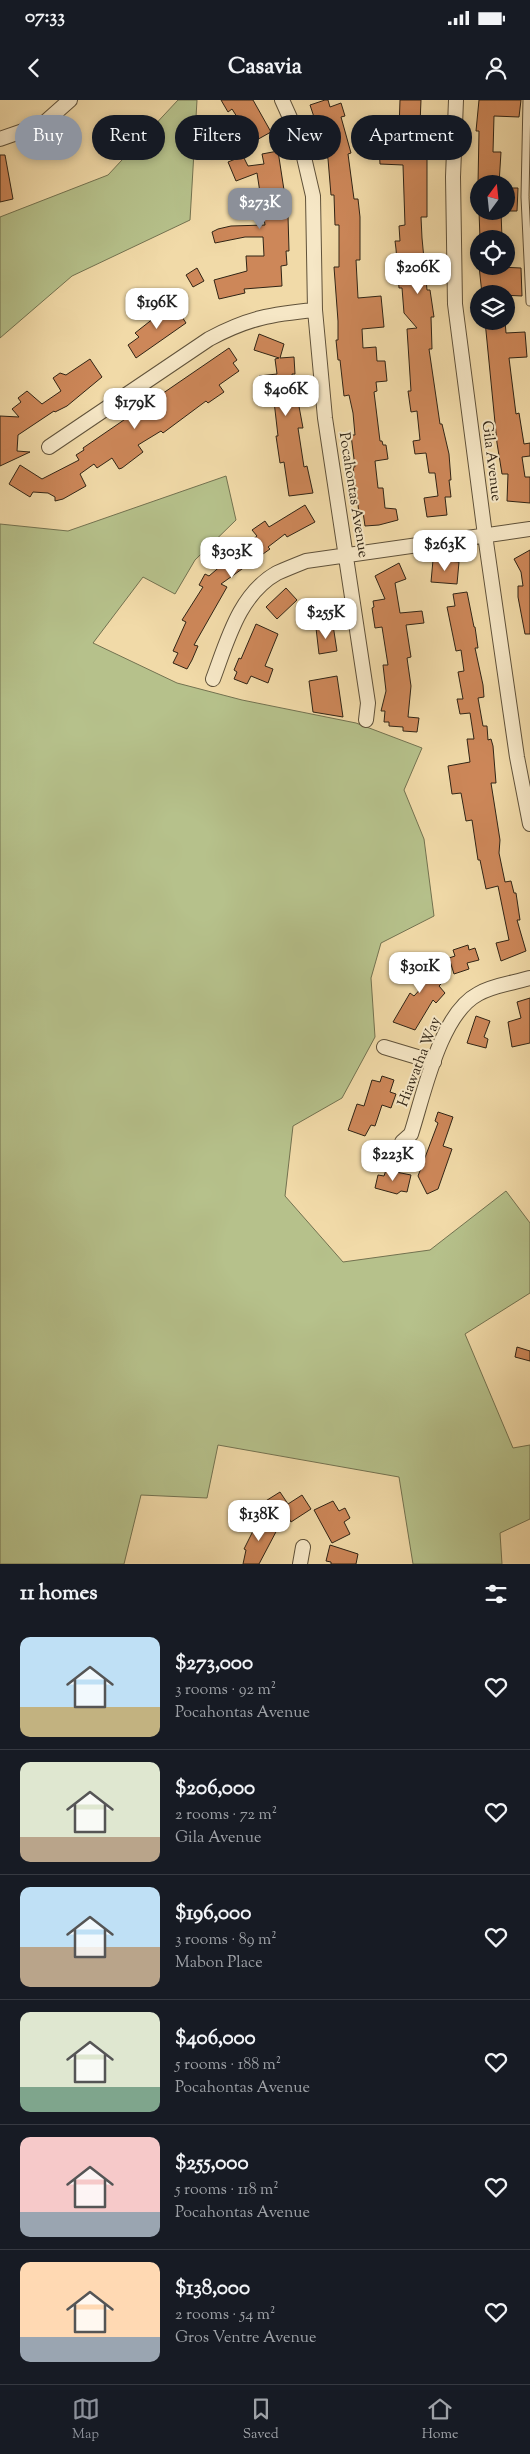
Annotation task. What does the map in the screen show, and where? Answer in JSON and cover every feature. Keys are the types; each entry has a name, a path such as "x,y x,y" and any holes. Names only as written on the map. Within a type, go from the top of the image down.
{"street":[{"path":"0,139 43,124 70,100"},
{"name":"Pocahontas Avenue","path":"282,100 300,140 313,196 315,310 325,418 368,703 366,720"},
{"name":"Gila Avenue","path":"456,100 453,177 455,304 485,535 517,757 530,824"},
{"path":"49,447 209,339 236,324 271,314 315,310"},
{"path":"213,679 236,616 258,588 276,574 306,561 530,529"},
{"name":"Hiawatha Way","path":"402,1142 411,1134 445,1032 455,1016 478,994 530,978"},
{"path":"384,1046 434,1062"},
{"path":"300,1564 303,1547"}],"lane":[{"path":"527,100 525,197 530,302"}],"green space":[{"path":"178,100 197,100 196,115 175,115 175,160 194,160 190,220 72,276 0,338 0,217 108,175 122,160 165,160 164,115"},
{"path":"226,476 236,520 195,560 175,594 143,577 93,643 177,683 242,700 356,723 422,748 404,790 424,839 434,916 381,943 371,978 375,1037 342,1098 293,1126 285,1196 343,1262 430,1250 506,1191 530,1223 530,1293 465,1334 513,1448 530,1445 530,1519 500,1533 502,1564 413,1564 399,1477 218,1445 207,1498 141,1495 124,1564 0,1564 0,524 68,531"}],"building":[{"path":"221,100 253,100 269,128 269,133 259,139 259,115 236,115 232,109 228,112"},
{"path":"325,100 328,100 330,107 341,103 345,116 313,115 310,105"},
{"path":"400,100 421,100 420,115 400,115"},
{"path":"479,100 521,100 519,117 494,116 493,152 501,152 500,175 478,175 479,131 476,131"},
{"path":"341,117 351,153 348,154 354,199 358,199 360,217 360,260 356,260 358,298 381,296 384,327 362,329 363,348 376,347 377,361 385,361 387,381 376,382 377,391 374,392 380,441 382,441 383,445 386,445 388,459 375,461 378,488 383,488 385,508 396,509 398,520 379,525 365,526 363,512 359,513 351,435 355,435 353,413 349,395 344,396 336,340 338,340 338,321 334,267 339,267 339,225 335,225 334,195 331,195 328,160 341,160"},
{"path":"269,153 269,160 279,160 288,216 289,251 286,251 287,265 281,266 282,286 244,289 245,293 219,299 214,280 247,271 246,256 264,256 263,237 245,237 215,243 212,232 231,226 265,225 257,173 236,181 228,162 245,160 248,166 264,164 262,154"},
{"path":"0,155 5,155 13,199 0,202"},
{"path":"380,160 427,160 427,217 421,217 422,238 427,290 430,290 434,317 431,317 432,349 429,349 440,424 442,424 449,454 451,497 445,497 447,515 427,517 424,498 438,496 435,473 429,473 426,453 415,454 413,441 420,440 417,411 411,412 408,391 411,391 407,329 417,328 404,313 402,288 399,288 395,241 400,241 399,226 405,225 403,165 380,164"},
{"path":"515,188 518,188 517,211 515,211"},
{"path":"479,220 501,220 502,230 480,230"},
{"path":"197,268 204,281 193,287 186,275"},
{"path":"515,268 521,268 522,296 515,296 515,285 481,285 480,275 515,275"},
{"path":"173,303 186,323 136,358 128,345 139,337 135,333"},
{"path":"486,330 506,330 506,333 525,332 527,357 509,358 516,414 519,413 524,444 530,443 530,456 522,457 525,477 530,477 530,503 507,501 508,474 502,474 497,443"},
{"path":"259,334 284,344 280,358 294,357 295,374 292,374 295,402 298,401 303,428 298,428 304,467 307,466 313,493 289,496 284,462 280,463 272,384 260,385 259,376 277,374 275,359 279,358 254,350"},
{"path":"229,348 237,360 233,363 239,371 219,385 224,392 208,403 206,401 163,433 161,431 138,445 143,452 122,468 119,469 112,458 97,468 94,464 80,474 86,486 63,499 55,501 55,497 48,493 33,492 30,497 9,484 20,465 42,479 79,460 76,455 84,450 83,448"},
{"path":"90,359 102,377 67,406 54,411 18,435 17,451 30,452 0,466 0,416 19,417 12,409 21,402 18,398 27,391 42,404 61,391 53,378 60,373 66,375"},
{"path":"305,505 315,522 287,537 285,534 268,547 270,549 221,584 227,587 194,645 198,646 187,669 173,663 178,653 173,651 186,622 182,620 203,587 199,585 205,574 209,576 223,564 218,558 238,543 242,548 257,536 252,530 265,521 269,527"},
{"path":"530,550 530,634 525,634 518,597 518,586 523,586 521,572 514,559"},
{"path":"433,560 459,562 457,584 431,582"},
{"path":"399,563 406,579 395,583 400,613 422,611 424,623 406,625 411,657 407,658 411,686 408,717 419,718 417,732 403,731 403,727 389,726 389,722 384,722 385,711 381,711 386,691 383,665 388,665 382,627 375,628 372,608 374,607 373,601 385,599 375,576"},
{"path":"286,588 297,600 277,619 266,607"},
{"path":"467,592 475,627 478,648 475,648 483,685 484,697 478,698 483,726 487,726 488,740 491,739 493,746 496,783 491,783 500,840 499,853 505,882 511,881 514,893 516,893 520,920 517,920 526,951 501,961 496,943 509,940 498,886 486,889 480,860 478,860 472,820 466,821 461,793 452,794 448,766 470,762 467,739 474,739 470,713 460,714 457,699 463,699 458,672 464,671 461,650 456,651 447,607 455,606 453,594"},
{"path":"256,624 278,634 265,666 273,669 268,683 251,676 247,684 234,679 237,672 234,670 239,658 241,659"},
{"path":"333,625 337,651 319,654 316,628"},
{"path":"337,676 343,717 313,712 309,681"},
{"path":"468,945 469,950 475,948 479,960 467,963 469,969 454,974 449,958 455,956 453,950"},
{"path":"406,953 428,973 435,965 448,977 439,986 445,993 436,1003 433,1000 415,1030 393,1022 410,993 414,996 425,984 399,960"},
{"path":"530,998 530,1043 512,1047 508,1022 521,1018 517,1002"},
{"path":"476,1016 490,1021 484,1037 488,1039 486,1048 467,1043"},
{"path":"382,1076 394,1080 390,1092 396,1094 391,1108 382,1105 375,1126 371,1125 365,1136 348,1130 357,1104 364,1106 372,1080 380,1082"},
{"path":"438,1112 453,1117 443,1146 452,1149 438,1189 427,1194 418,1176 438,1123 435,1121"},
{"path":"386,1170 411,1175 407,1192 401,1191 397,1194 375,1188 378,1175 384,1176"},
{"path":"517,1347 530,1351 530,1361 515,1357"},
{"path":"280,1492 288,1504 302,1495 311,1509 291,1522 286,1513 279,1526 264,1502"},
{"path":"333,1501 339,1511 345,1508 350,1518 344,1522 350,1534 332,1543 314,1510"},
{"path":"259,1519 278,1528 259,1564 243,1564 246,1550 244,1549"},
{"path":"330,1545 358,1554 356,1564 331,1564 331,1562 326,1561"}]}
